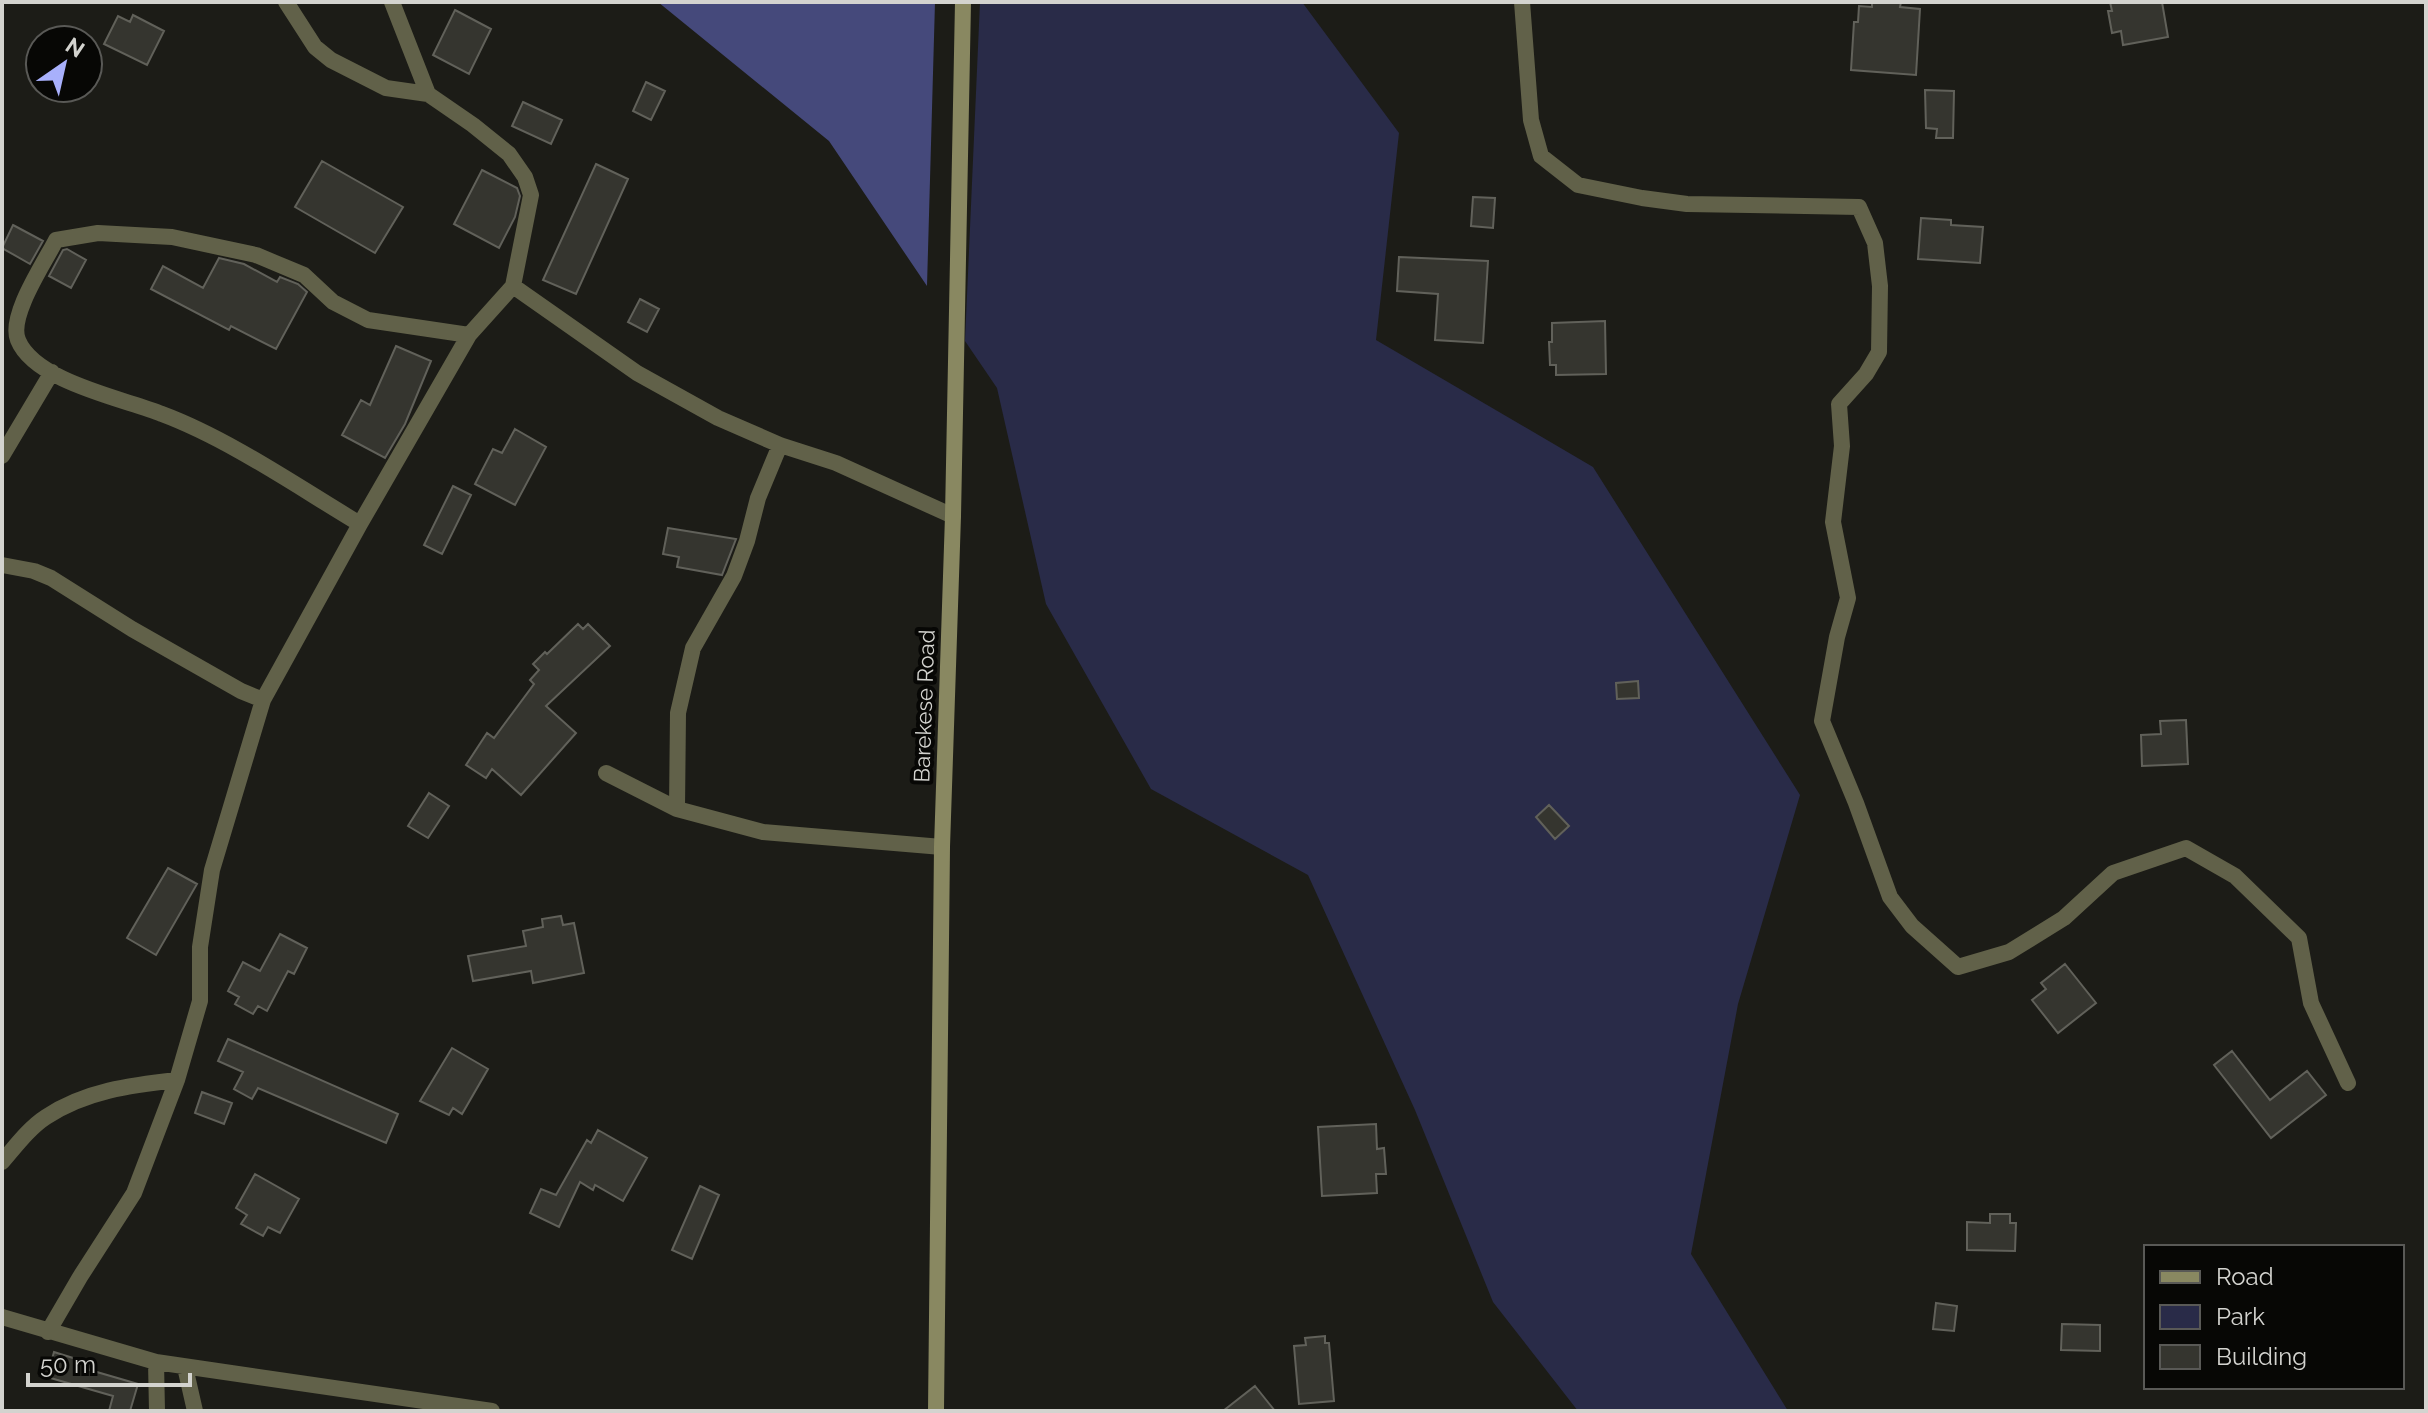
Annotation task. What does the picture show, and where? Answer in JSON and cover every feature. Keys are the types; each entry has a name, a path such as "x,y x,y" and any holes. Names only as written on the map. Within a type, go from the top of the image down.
{"main road":[{"name":"Barekese Road","path":"936,1411 942,847 953,516 963,2"}],"street":[{"path":"48,1332 134,1193 177,1080 200,1001 200,947 212,870 263,700 469,335 513,286 531,195 525,177 509,154 428,94 386,88 331,60 315,47 286,2"},
{"path":"392,2 428,94"},
{"path":"1522,2 1531,120 1541,156 1578,185 1687,204 1859,207 1875,243 1880,286 1879,352 1866,374 1839,404 1842,446 1833,522 1848,598 1837,637 1822,721 1890,897 1912,926 1958,967 2009,952 2064,918 2113,873 2186,848 2235,876 2299,938 2311,1003 2348,1083"},
{"path":"360,524 208,436 162,413 102,394 39,365 18,340 17,328 23,303 56,240 81,234 172,237 256,255 304,275 333,302 368,320 469,335"},
{"path":"513,286 637,373 718,418 780,445 836,463 953,516"},
{"path":"2,456 52,372"},
{"path":"677,809 678,713 693,648 734,576 758,498 780,445"},
{"path":"2,565 34,571 51,578 132,629 241,691 263,700"},
{"path":"606,773 677,809 763,832 942,847"},
{"path":"2,1162 45,1118 97,1093 131,1085 177,1080"},
{"path":"2,1317 156,1362 492,1411"},
{"path":"156,1362 157,1411"},
{"path":"185,1367 195,1411"}],"green space":[{"path":"980,2 1302,2 1399,133 1376,340 1593,467 1800,795 1738,1004 1691,1254 1788,1411 1578,1411 1493,1302 1415,1110 1308,875 1151,789 1046,604 997,388 965,341"}],"shaded area":[{"path":"658,2 935,2 927,286 829,141"}],"building":[{"path":"1872,2 1901,2 1900,7 1920,9 1916,75 1851,70 1854,22 1858,22 1859,6 1872,7"},
{"path":"2110,2 2162,2 2168,37 2123,45 2121,31 2112,33 2108,11 2112,11"},
{"path":"455,10 491,29 469,74 433,55"},
{"path":"133,15 164,31 147,65 104,44 118,16 130,22"},
{"path":"646,82 665,91 651,120 633,111"},
{"path":"1925,90 1954,91 1953,138 1936,138 1937,129 1926,128"},
{"path":"523,102 562,120 551,144 512,126"},
{"path":"322,161 403,207 375,253 295,207"},
{"path":"596,164 628,179 576,294 543,280"},
{"path":"482,170 517,188 520,196 515,217 499,248 454,224"},
{"path":"1473,197 1495,198 1493,228 1471,226"},
{"path":"1921,218 1951,220 1951,225 1983,227 1980,263 1918,259"},
{"path":"13,225 43,241 30,264 2,248"},
{"path":"67,249 86,260 71,288 49,276 63,250"},
{"path":"1399,257 1488,261 1483,343 1435,340 1438,294 1397,291"},
{"path":"219,258 244,264 277,282 280,277 298,284 307,292 276,349 231,326 229,330 151,289 163,266 203,288"},
{"path":"640,299 659,309 647,332 628,322"},
{"path":"1605,321 1606,374 1556,375 1556,365 1550,365 1552,323"},
{"path":"396,346 431,361 405,424 385,458 342,435 361,400 370,405"},
{"path":"515,429 546,447 515,505 475,484 493,449 502,453"},
{"path":"453,486 471,495 442,554 424,545"},
{"path":"668,528 736,539 722,575 677,567 679,557 663,554"},
{"path":"578,624 583,629 588,624 610,646 546,706 576,733 521,795 492,769 486,778 466,765 487,733 494,738 534,684 530,680 539,670 533,664"},
{"path":"1638,681 1639,698 1617,699 1616,683"},
{"path":"2186,720 2188,764 2142,766 2141,735 2161,734 2160,721"},
{"path":"429,793 449,806 428,838 408,826"},
{"path":"1549,805 1569,826 1555,839 1536,817"},
{"path":"168,868 197,884 156,955 127,938"},
{"path":"561,916 563,925 574,923 584,973 533,983 531,971 473,981 468,956 526,946 523,931 543,927 542,919"},
{"path":"280,934 307,948 294,974 288,971 267,1011 258,1006 253,1014 235,1004 239,997 228,991 243,962 260,971"},
{"path":"2065,964 2096,1003 2058,1033 2032,1000 2046,989 2041,983"},
{"path":"228,1039 398,1114 386,1143 258,1088 252,1099 234,1089 243,1072 218,1061"},
{"path":"452,1048 488,1069 462,1114 453,1108 449,1115 420,1101"},
{"path":"2232,1051 2270,1100 2307,1071 2326,1095 2271,1138 2214,1065"},
{"path":"202,1092 232,1103 224,1124 195,1113"},
{"path":"1376,1124 1377,1149 1384,1148 1386,1174 1376,1174 1377,1193 1322,1196 1318,1127"},
{"path":"598,1130 647,1158 623,1201 595,1185 593,1190 580,1182 559,1227 530,1213 541,1189 556,1195 587,1140 591,1143"},
{"path":"255,1174 299,1199 280,1233 268,1227 263,1236 241,1224 247,1215 236,1208"},
{"path":"700,1186 719,1195 692,1259 672,1250"},
{"path":"1990,1214 2010,1214 2010,1223 2016,1223 2015,1251 1967,1250 1967,1222 1990,1223"},
{"path":"1936,1303 1957,1306 1954,1331 1933,1329"},
{"path":"2062,1324 2100,1325 2100,1351 2061,1350"},
{"path":"1325,1336 1325,1343 1329,1343 1334,1401 1299,1404 1294,1346 1306,1345 1305,1338"},
{"path":"54,1352 92,1364 90,1370 138,1384 130,1411 109,1411 113,1396 47,1377"},
{"path":"1255,1386 1275,1411 1223,1411"}]}
